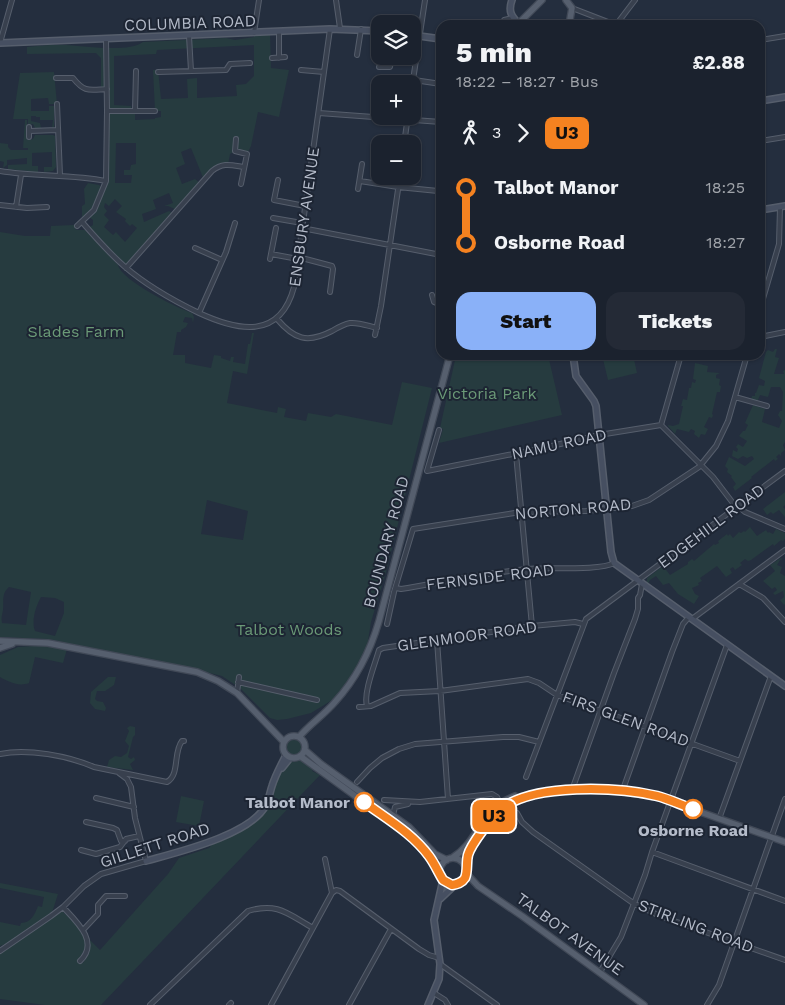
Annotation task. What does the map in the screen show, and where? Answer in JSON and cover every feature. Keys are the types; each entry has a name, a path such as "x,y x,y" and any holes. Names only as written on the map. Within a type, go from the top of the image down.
{"main road":[{"path":"522,20 542,0"},
{"path":"566,0 572,8 570,20"},
{"name":"BOUNDARY ROAD","path":"301,738 335,702 355,676 367,656 374,637 449,360"},
{"path":"0,641 16,643"},
{"path":"0,648 16,643 33,641 197,672 218,681 237,693 286,740"},
{"path":"466,871 461,861 435,854 416,833 321,764 305,750 301,738 293,736 286,740 283,750 288,756 300,756 405,832 427,853 440,871 443,880 449,884 459,883 466,871 468,852 496,814 518,799 548,791"},
{"path":"300,756 305,750"},
{"path":"440,871 441,865 463,850 484,820 500,803 527,792 603,790 658,797 785,842"},
{"name":"TALBOT AVENUE","path":"466,871 478,886 644,1005"},
{"name":"TALBOT AVENUE","path":"459,883 478,886"}],"street":[{"path":"0,43 12,0"},
{"path":"254,33 260,0"},
{"path":"336,0 340,28"},
{"path":"421,24 425,0"},
{"path":"504,0 512,1 510,10 513,18 504,20"},
{"path":"620,20 635,0"},
{"path":"572,8 602,20"},
{"name":"COLUMBIA ROAD","path":"0,43 340,28 371,30"},
{"name":"ENSBURY AVENUE","path":"277,319 287,306 292,295 330,29"},
{"path":"357,55 361,29"},
{"path":"279,32 279,58"},
{"path":"189,36 191,71"},
{"path":"421,36 436,38"},
{"path":"765,39 785,36"},
{"path":"77,226 94,210 106,181 108,111 106,39"},
{"path":"272,58 285,57"},
{"path":"158,72 226,70 230,64 250,63"},
{"path":"378,67 390,67 390,65"},
{"path":"301,70 324,72"},
{"path":"134,110 136,71"},
{"path":"73,78 75,73"},
{"path":"56,78 73,78 82,88 107,89"},
{"path":"421,81 436,83"},
{"path":"765,100 785,98"},
{"path":"57,104 60,175"},
{"path":"108,111 155,111"},
{"path":"319,113 371,116"},
{"path":"421,120 436,121"},
{"path":"29,137 29,129 58,130"},
{"path":"765,140 785,137"},
{"path":"236,139 235,151 247,154"},
{"path":"241,184 249,148"},
{"path":"126,268 212,171 224,164 244,167"},
{"path":"358,189 362,164"},
{"path":"0,171 21,175 60,175 106,181"},
{"path":"16,207 21,175"},
{"path":"278,180 274,200 305,206"},
{"path":"360,181 436,191"},
{"path":"375,335 398,187"},
{"path":"0,204 27,208 47,207"},
{"path":"765,209 783,207 779,244 765,292"},
{"path":"273,218 302,226 436,254"},
{"path":"82,222 126,268 151,287 181,305 225,324 246,328 262,326 277,319 284,328 298,337 310,338 322,336 348,323 377,328"},
{"path":"200,313 235,223"},
{"path":"276,228 271,256 298,258 332,266 330,292"},
{"path":"195,248 222,260"},
{"path":"432,295 434,302 436,303"},
{"path":"765,336 785,332"},
{"path":"573,360 574,372 596,406 606,509 614,563 785,686"},
{"path":"680,360 660,425 716,480 737,507 785,529"},
{"name":"NORTON ROAD","path":"387,624 413,529 521,512 586,511 632,506 649,500 701,465 721,438 728,421 746,360"},
{"path":"735,397 767,406"},
{"name":"NAMU ROAD","path":"439,430 427,471 516,454 599,435 660,425"},
{"path":"516,454 532,626"},
{"name":"EDGEHILL ROAD","path":"584,624 590,616 640,582 785,471"},
{"path":"622,792 683,624 784,552"},
{"name":"FERNSIDE ROAD","path":"396,588 401,589 527,569 608,566 614,563"},
{"path":"572,790 635,619 640,595 640,582"},
{"path":"739,584 763,598 785,622"},
{"name":"GLENMOOR ROAD","path":"367,706 366,699 379,650 532,626 575,622 584,624"},
{"path":"526,777 584,624"},
{"path":"437,640 448,799"},
{"path":"600,972 621,937 645,876 727,645"},
{"path":"719,818 771,676"},
{"name":"FIRS GLEN ROAD","path":"359,707 367,706 400,693 440,691 528,678 557,695 740,760"},
{"path":"237,693 238,679 245,684 317,700"},
{"path":"357,782 370,768 390,753 415,744 515,736 539,742"},
{"path":"0,754 31,752 86,763 94,767 119,773 168,782 172,778 179,746 184,741"},
{"name":"GILLETT ROAD","path":"0,951 63,907 84,886 101,874 166,856 232,834 250,823 266,805 272,785 288,756"},
{"path":"119,773 127,779 131,787 139,836 146,860"},
{"path":"393,815 395,806 420,802 492,794 498,798 500,803"},
{"path":"96,798 134,807"},
{"path":"707,1005 719,985 785,799"},
{"path":"384,800 420,802"},
{"name":"STIRLING ROAD","path":"517,813 522,822 533,832 633,903 660,916 785,960"},
{"path":"86,822 113,828 117,830 121,840 125,841"},
{"path":"80,850 96,854 120,847 126,839 139,836"},
{"path":"652,852 785,901"},
{"path":"325,858 332,893"},
{"path":"428,1005 438,979 440,961 434,920 435,908 443,880"},
{"path":"439,899 459,883"},
{"path":"271,1005 332,893 336,890 440,961 497,1005"},
{"path":"84,929 98,914 98,905 106,896 125,896"},
{"path":"63,907 84,929 87,948 80,961"},
{"path":"150,1005 248,911 264,907 278,908 313,928"},
{"path":"349,1005 391,928"},
{"path":"434,993 445,1000 448,1005"}],"green space":[{"path":"270,32 271,68 289,70 279,117 258,112 251,146 247,154 235,151 230,154 228,165 219,166 204,180 191,148 181,152 185,164 176,168 182,184 195,179 201,184 177,210 164,206 173,203 169,193 153,200 156,209 142,214 144,222 169,211 174,214 126,268 88,228 93,225 93,220 88,216 82,222 82,206 85,204 84,189 88,183 99,185 104,189 106,181 107,90 101,89 101,58 96,53 27,54 27,47 61,45 117,48 143,42 226,38 235,40 254,37 254,33","holes":["254,45 254,76 246,84 236,85 237,96 197,98 197,78 187,79 188,98 161,99 158,70 153,70 155,111 161,111 161,117 135,120 135,114 114,114 114,111 131,111 131,106 114,105 114,56 156,54 157,50","116,143 136,143 136,164 131,165 130,170 124,170 124,175 132,175 131,183 115,183","115,199 122,206 116,212 126,219 125,221 130,226 132,224 137,228 125,242 116,232 113,235 104,227 109,220 104,215 107,211 104,207 105,203 109,206"]},
{"path":"54,72 57,104 49,104 48,98 31,99 31,111 49,111 49,106 54,106 54,127 52,128 53,120 40,120 40,117 36,116 31,116 31,121 40,123 41,128 35,128 33,124 28,125 28,119 13,119 20,73"},
{"path":"25,120 27,120 27,140 33,139 35,135 55,136 56,167 53,171 44,172 44,167 52,167 52,152 32,153 32,166 38,166 38,175 28,175 28,171 8,169 8,165 27,164 27,158 7,160 7,165 3,168 4,162 0,161 0,143 8,144 11,150 28,150 28,148 23,148"},
{"path":"74,225 76,230 85,230 129,278 163,300 192,313 194,317 193,323 192,318 185,317 183,322 188,323 186,327 181,332 177,332 173,355 185,355 185,363 211,368 214,355 221,356 221,358 230,361 231,357 234,357 233,362 245,364 248,344 250,344 252,333 254,333 247,374 233,371 227,403 277,413 278,407 286,409 284,417 306,421 308,413 331,417 336,414 392,425 402,382 432,388 386,572 371,622 367,647 355,672 346,685 334,699 311,713 277,720 270,718 240,688 222,676 48,639 0,637 0,232 25,236 50,236 51,226","holes":["207,500 248,511 243,540 201,534","9,587 31,592 26,625 2,623 5,592","41,597 55,598 64,602 64,613 55,636 35,631 34,618"]},
{"path":"777,349 775,357 779,358 774,374 784,374 783,371 785,370 785,442 783,445 785,450 781,453 781,456 779,454 776,457 778,459 775,461 774,459 735,491 733,487 736,484 725,466 729,457 745,466 754,459 752,456 747,458 743,456 738,459 732,456 733,450 737,452 738,449 736,447 738,444 743,447 747,441 739,436 748,425 745,423 753,405 765,409 762,422 779,428 782,421 778,415 782,411 783,392 780,387 771,387 768,397 760,395 758,400 751,400 752,396 755,396 759,385 764,386 765,381 759,378 766,352 768,350 773,352"},
{"name":"Victoria Park","path":"455,360 549,360 562,415 439,443 443,429 440,428"},
{"path":"603,360 634,360 637,373 608,380"},
{"path":"695,363 708,366 707,372 720,373 716,375 716,378 720,379 719,385 721,386 720,392 717,392 712,418 709,417 704,427 708,429 705,435 701,434 699,438 694,434 695,431 691,429 689,432 677,429 675,434 668,426 679,424 683,399 687,400 689,388 691,388 692,382 695,383 696,380 693,379"},
{"path":"785,492 785,505 783,507 785,509 785,517 779,510 767,515 763,509"},
{"path":"750,527 757,536 766,530 768,533 773,534 776,529 785,533 785,539 774,546 773,544 751,560 745,559 740,563 742,565 735,570 733,567 730,569 732,573 726,577 717,566 700,578 702,581 698,583 699,585 692,588 695,594 699,596 694,604 678,594 669,583 663,585 656,576 647,583 647,578 663,566 670,575 688,564 692,559 694,561 714,544 719,543 718,541 727,534 728,536 730,534 733,538 739,532 745,532"},
{"path":"781,558 783,559 777,565 782,567 780,573 785,576 784,605 780,600 784,597 783,591 775,595 773,593 777,590 775,587 772,589 763,581 775,571 770,565"},
{"path":"48,645 67,649 63,663 35,657 29,683 25,684 14,683 0,677 0,655 18,647"},
{"path":"108,677 116,677 114,685 105,691 97,691 95,699 103,702 106,708 105,711 95,709 90,703 91,692"},
{"path":"130,726 135,727 135,735 128,757 131,759 134,757 135,760 130,764 133,770 107,767 109,760 115,756 121,757 127,753 129,746 125,741 129,731 127,728"},
{"path":"294,736 302,739 305,747 302,755 294,758 286,755 283,747 286,739"},
{"path":"302,761 314,769 312,771 320,775 101,1005 45,1005 0,999 0,954 60,912 63,912 83,933 85,946 78,960 83,963 90,950 90,940 100,950 168,874 179,858 209,848 218,838 243,828 266,805 279,772 281,773 290,762"},
{"path":"181,796 204,801 199,826 176,822"},
{"path":"0,883 58,894 51,916 11,942 0,946 0,922 20,926 21,923 32,918 38,906 42,907 44,897 0,888"}],"bus line":[{"name":"U3","path":"364,802 410,836 427,853 440,871 440,876 443,880 452,885 460,883 465,878 468,852 490,820 502,808 518,799 548,791 610,790 658,797 693,809"}],"place":[{"name":"Talbot Manor","path":"364,802"},
{"name":"Osborne Road","path":"693,809"}],"park label":[{"name":"Slades Farm","path":"76,331"},
{"name":"Talbot Woods","path":"289,629"}]}
